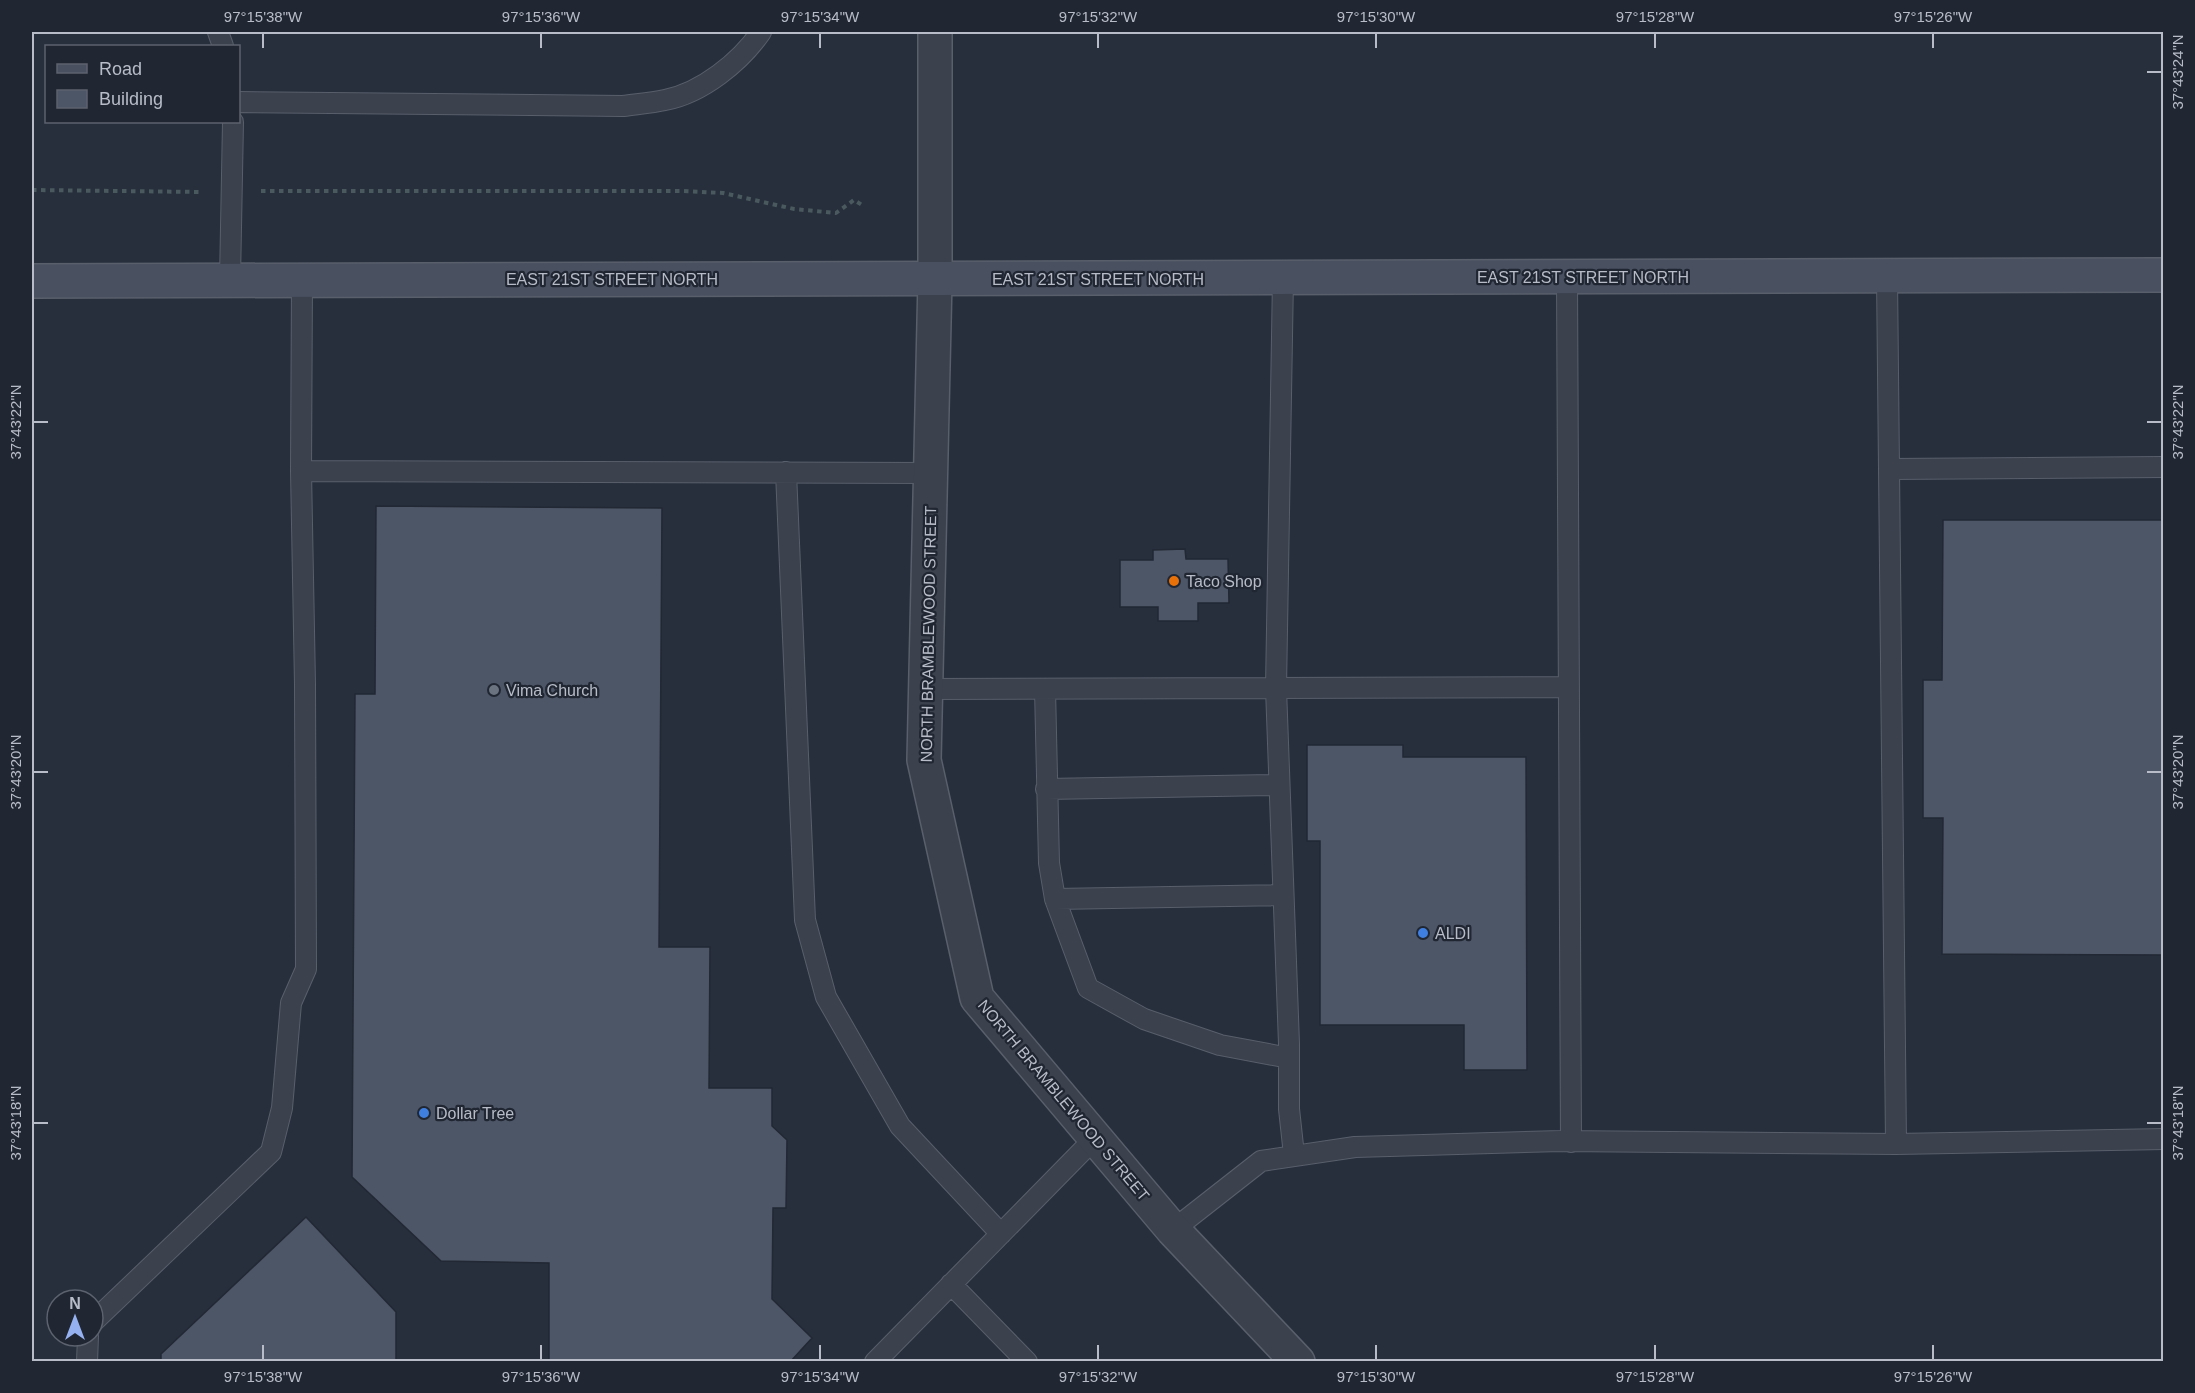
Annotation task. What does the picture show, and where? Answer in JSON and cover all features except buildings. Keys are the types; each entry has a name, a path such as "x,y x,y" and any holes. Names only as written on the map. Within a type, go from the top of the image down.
{"main road":[{"name":"EAST 21ST STREET NORTH","path":"32,281 2163,275"}],"street":[{"name":"NORTH BRAMBLEWOOD STREET","path":"935,32 935,279 924,760 977,998 1173,1230 1298,1362"}],"lane":[{"path":"240,102 624,106 656,102 699,88 726,69 761,32"},
{"path":"230,280 233,123"},
{"path":"1887,276 1896,1144"},
{"path":"1567,277 1570,1142"},
{"path":"1283,278 1276,688 1289,1109 1294,1155"},
{"path":"105,1311 271,1152 282,1108 291,1003 306,969 306,720 301,471 302,280"},
{"path":"1889,469 2163,467"},
{"path":"301,471 930,473"},
{"path":"786,472 805,920 826,997 900,1126 1001,1234"},
{"path":"924,689 1568,687"},
{"path":"1045,689 1049,863 1055,899 1088,988 1144,1019 1187,1034 1220,1045 1289,1058"},
{"path":"1046,789 1279,784"},
{"path":"1055,899 1283,895"},
{"path":"875,1362 1096,1137"},
{"path":"1173,1230 1261,1161 1355,1147 1570,1142 1896,1144 2163,1139"},
{"path":"951,1284 1027,1362"}],"path":[{"path":"32,190 202,192"},
{"path":"252,192 683,191 723,194 811,211 836,213 854,200 862,206"}],"place":[{"name":"Taco Shop","path":"1174,581"},
{"name":"Vima Church","path":"494,690"},
{"name":"ALDI","path":"1423,933"},
{"name":"Dollar Tree","path":"424,1113"}]}
